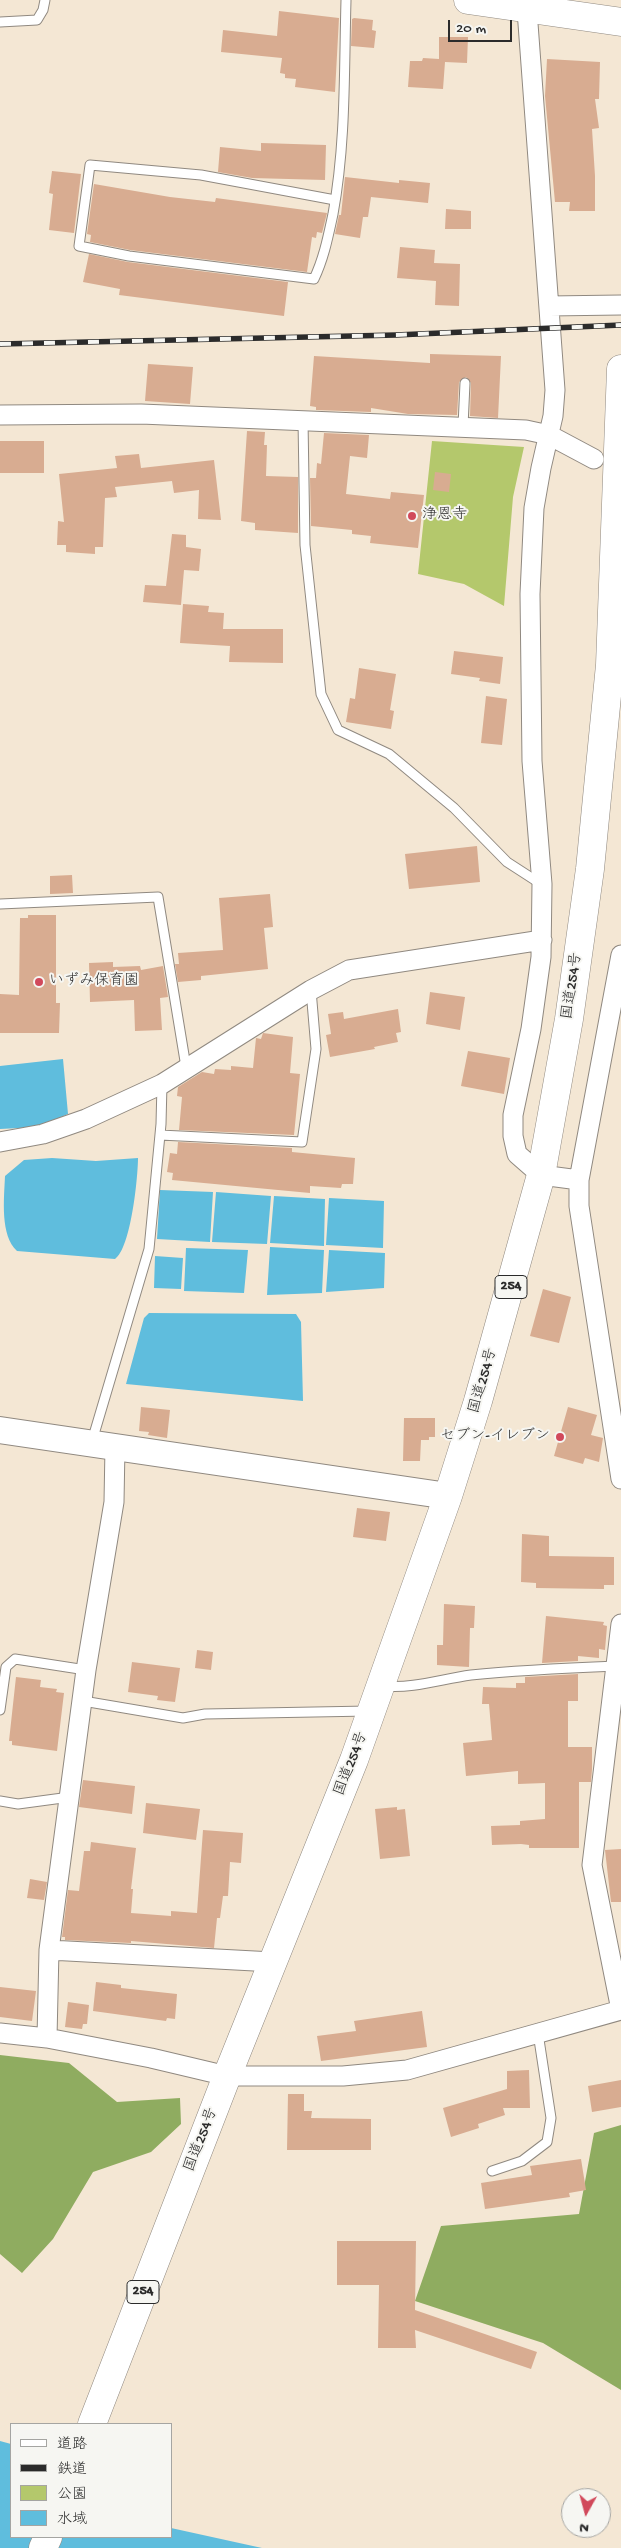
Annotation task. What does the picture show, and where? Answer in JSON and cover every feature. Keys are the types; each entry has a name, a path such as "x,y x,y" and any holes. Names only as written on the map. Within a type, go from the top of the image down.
{"main road":[{"path":"468,0 621,22"},
{"name":"国道254号","path":"92,2423 226,2076 381,1686 448,1496 481,1392 541,1175 568,1019 591,860 610,665 621,369"}],"street":[{"path":"528,10 555,390 549,434 534,508 530,594 532,761 542,884 542,940 531,1029 513,1115 513,1136 517,1154 541,1175 579,1180"},
{"path":"549,306 621,305"},
{"path":"0,416 141,414 303,419 526,430 549,434 594,458"},
{"path":"0,1142 43,1134 86,1119 162,1084 186,1067 311,990 348,970 542,940"},
{"path":"621,955 579,1180 579,1206 621,1479"},
{"path":"0,1430 448,1496"},
{"path":"47,2038 49,1950 86,1670 114,1502 103,1445"},
{"path":"0,2033 47,2038 151,2058 226,2076 343,2076 407,2070 621,2010 592,1865 619,1666 621,1624"},
{"path":"49,1950 272,1962"}],"lane":[{"path":"0,22 37,20 43,10 45,0"},
{"path":"335,200 201,175 90,165 79,246 129,256 314,279 324,259 335,200 343,144 346,0"},
{"path":"463,426 465,383"},
{"path":"303,419 305,545 308,575 322,694 338,730 396,759 454,808 506,862 542,884"},
{"path":"0,904 158,897 186,1067"},
{"path":"160,1135 302,1142 316,1049 311,990"},
{"path":"103,1445 149,1250 160,1135 162,1084"},
{"path":"0,1710 6,1666 15,1660 86,1670"},
{"path":"381,1686 404,1688 459,1677 531,1668 619,1666"},
{"path":"83,1701 183,1718 204,1714 372,1711"},
{"path":"0,1801 18,1804 70,1797"},
{"path":"492,2171 522,2161 548,2142 551,2118 538,2033"}],"green space":[{"path":"432,441 524,447 513,497 504,606 464,584 418,574"},
{"path":"0,2055 69,2063 117,2102 180,2098 181,2124 151,2152 93,2172 53,2239 22,2273 0,2254"},
{"path":"621,2125 621,2390 543,2343 415,2301 441,2226 579,2214 594,2133"}],"water":[{"path":"63,1059 68,1114 39,1127 0,1129 0,1066"},
{"path":"52,1158 96,1161 138,1158 137,1180 129,1227 121,1252 115,1259 17,1251 12,1244 5,1227 5,1176 24,1160"},
{"path":"160,1190 213,1192 210,1242 157,1239"},
{"path":"216,1192 271,1196 267,1244 212,1242"},
{"path":"274,1196 325,1199 324,1246 270,1243"},
{"path":"329,1198 384,1201 383,1248 326,1245"},
{"path":"270,1247 324,1250 322,1293 267,1295"},
{"path":"186,1248 248,1250 244,1293 184,1291"},
{"path":"329,1250 385,1253 384,1288 326,1292"},
{"path":"155,1256 183,1258 181,1289 154,1288"},
{"path":"149,1313 296,1314 301,1322 303,1401 126,1384 144,1318"},
{"path":"0,2441 10,2444 10,2538 172,2538 172,2528 262,2548 0,2548"}],"building":[{"path":"279,11 339,18 335,92 295,87 296,79 285,78 285,74 280,73 282,58 221,52 223,30 277,36"},
{"path":"352,19 373,20 372,30 376,31 374,48 351,46"},
{"path":"439,37 468,37 467,63 445,62 443,89 408,87 410,61 422,61 423,58 439,59"},
{"path":"547,59 600,62 599,99 595,99 599,128 592,129 595,211 569,211 570,202 555,202 545,96"},
{"path":"261,143 326,145 325,180 252,178 218,172 220,147 261,151"},
{"path":"52,171 81,174 74,233 49,230 53,194 49,193"},
{"path":"345,177 399,183 399,180 430,183 428,203 371,197 368,217 363,217 360,238 335,234 339,215 341,215"},
{"path":"94,184 170,197 215,202 216,198 327,213 322,233 317,232 316,238 312,237 307,272 130,250 90,242 91,235 87,234"},
{"path":"446,209 471,211 471,229 445,229"},
{"path":"400,247 435,250 434,263 460,264 459,306 435,305 436,281 397,278"},
{"path":"89,254 128,262 288,282 284,316 119,295 120,289 83,282"},
{"path":"430,354 501,356 498,418 470,416 471,383 466,377 459,382 457,415 408,414 371,408 371,412 316,410 316,407 310,406 314,356 430,363"},
{"path":"148,364 193,367 190,404 145,401"},
{"path":"247,431 265,432 264,445 267,445 266,476 298,477 298,533 255,530 255,523 241,521"},
{"path":"324,433 369,435 367,458 350,456 346,494 390,499 391,492 424,495 418,548 370,543 371,536 352,534 352,530 311,526 310,478 316,478 317,463 321,464"},
{"path":"0,441 44,441 44,473 0,473"},
{"path":"139,454 141,468 214,460 221,520 198,519 199,490 174,493 172,481 115,487 117,497 105,498 103,547 95,547 95,554 66,552 66,545 57,545 58,521 64,522 59,474 117,468 115,456"},
{"path":"435,472 451,474 449,492 433,490"},
{"path":"172,534 186,535 186,547 201,549 199,571 184,570 181,605 143,602 145,585 166,586"},
{"path":"183,604 209,606 208,612 224,613 223,629 283,629 283,663 229,662 230,646 180,643"},
{"path":"454,651 503,657 500,684 479,681 480,678 451,674"},
{"path":"359,668 396,674 390,710 394,711 391,729 346,722 350,698 355,699"},
{"path":"486,696 507,699 502,745 481,743"},
{"path":"477,846 480,882 409,889 405,854"},
{"path":"72,875 73,893 50,894 50,876"},
{"path":"270,894 273,927 264,928 268,969 201,976 201,980 178,982 175,964 179,964 178,953 223,950 219,898"},
{"path":"28,915 56,915 56,1003 60,1003 59,1033 0,1033 0,994 19,995 20,918 28,918"},
{"path":"113,962 113,967 140,966 141,970 163,966 168,997 160,998 162,1030 135,1031 134,1000 90,1002 89,963"},
{"path":"430,992 465,997 460,1030 426,1024"},
{"path":"398,1009 401,1032 396,1033 398,1042 374,1047 375,1049 330,1057 326,1035 331,1034 328,1014 343,1012 344,1019"},
{"path":"263,1033 293,1037 290,1073 300,1074 294,1135 179,1130 182,1097 177,1096 178,1087 202,1072 214,1074 215,1069 231,1070 231,1066 253,1068 256,1038 261,1039"},
{"path":"468,1051 510,1058 504,1094 461,1086"},
{"path":"178,1142 292,1148 292,1152 355,1158 353,1184 342,1184 341,1188 310,1186 310,1193 172,1180 173,1173 167,1172 170,1153 177,1154"},
{"path":"543,1289 571,1297 559,1343 530,1336"},
{"path":"141,1407 170,1410 167,1438 148,1435 149,1432 139,1431"},
{"path":"568,1407 597,1415 591,1435 603,1438 599,1462 585,1458 583,1464 554,1456"},
{"path":"404,1418 435,1418 435,1437 429,1437 429,1440 421,1440 420,1461 403,1461"},
{"path":"357,1508 390,1512 386,1541 353,1537"},
{"path":"522,1534 549,1536 549,1556 614,1557 614,1585 604,1585 604,1589 536,1588 536,1583 521,1582"},
{"path":"444,1604 475,1606 474,1628 470,1628 469,1667 437,1665 437,1645 443,1645"},
{"path":"546,1616 604,1622 603,1625 607,1626 605,1650 599,1649 599,1658 578,1656 578,1661 542,1663"},
{"path":"197,1650 213,1652 211,1670 195,1668"},
{"path":"132,1662 180,1668 175,1702 157,1700 158,1696 128,1692"},
{"path":"578,1674 578,1701 568,1701 568,1747 592,1747 591,1782 579,1782 579,1848 529,1848 529,1845 521,1844 492,1845 491,1826 520,1825 520,1821 545,1819 545,1783 518,1784 518,1771 466,1776 463,1743 492,1740 489,1704 482,1704 483,1687 516,1688 516,1683 525,1683 525,1677"},
{"path":"16,1677 41,1680 40,1687 57,1689 56,1692 64,1693 57,1751 12,1745 12,1741 9,1741"},
{"path":"83,1780 135,1786 132,1814 79,1807"},
{"path":"146,1803 200,1809 196,1840 143,1833"},
{"path":"397,1807 397,1810 405,1809 410,1856 380,1859 375,1809"},
{"path":"203,1830 243,1833 241,1863 230,1862 228,1896 223,1896 220,1918 217,1918 214,1948 131,1941 131,1943 65,1940 65,1937 62,1937 68,1890 79,1891 84,1851 90,1851 91,1842 136,1848 131,1889 133,1889 131,1913 171,1916 171,1911 197,1913"},
{"path":"621,1849 621,1902 611,1902 605,1850"},
{"path":"30,1879 47,1882 44,1900 27,1898"},
{"path":"96,1982 121,1985 121,1988 177,1994 175,2019 167,2018 166,2021 93,2011"},
{"path":"0,1987 36,1991 32,2021 0,2017"},
{"path":"68,2002 89,2005 87,2024 83,2024 82,2029 65,2027"},
{"path":"422,2011 427,2047 321,2061 317,2036 356,2031 354,2021"},
{"path":"529,2070 530,2108 503,2108 505,2115 478,2124 479,2128 451,2137 443,2108 507,2089 507,2071"},
{"path":"621,2080 621,2107 592,2112 588,2086"},
{"path":"288,2094 304,2094 304,2111 312,2111 311,2118 371,2119 371,2150 287,2150"},
{"path":"581,2159 586,2190 569,2193 570,2197 485,2209 481,2183 532,2175 530,2166"},
{"path":"337,2241 416,2241 415,2310 537,2352 531,2369 415,2330 416,2348 378,2348 379,2285 337,2285"}],"railway":[{"path":"0,344 396,335 621,325"}],"place":[{"name":"浄恩寺","path":"412,516"},
{"name":"いずみ保育園","path":"39,982"},
{"name":"セブン-イレブン","path":"560,1437"}]}
